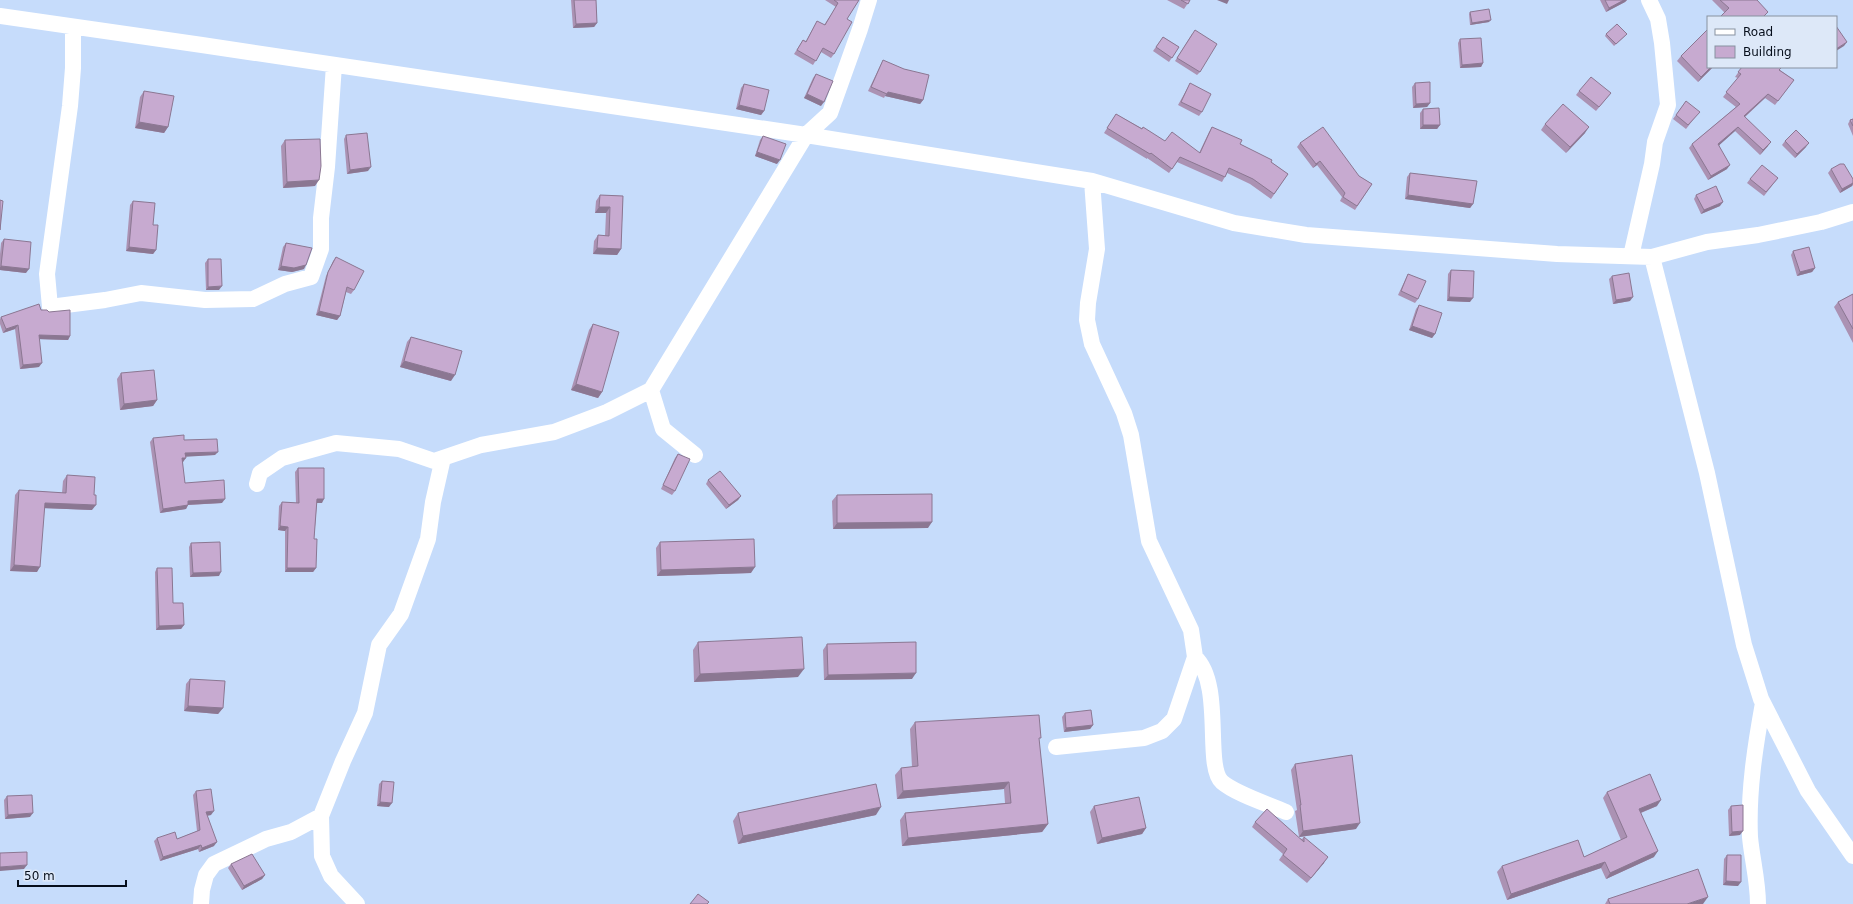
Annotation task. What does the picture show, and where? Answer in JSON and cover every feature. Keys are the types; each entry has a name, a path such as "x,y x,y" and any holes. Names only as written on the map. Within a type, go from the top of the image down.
{"street":[{"path":"257,484 260,473 282,458 336,443 399,449 434,461 481,445 554,432 607,412 651,390 806,135 830,113 869,0"},
{"path":"1631,256 1652,164 1655,142 1668,105 1662,43 1658,19 1649,0"},
{"path":"0,16 806,135 1092,181 1234,223 1306,235 1556,254 1652,257 1707,242 1758,235 1821,222 1853,212"},
{"path":"73,27 73,68 70,106 47,274 50,307 141,293 205,300 254,299 285,284 311,277 321,249 321,218 327,167 334,65"},
{"path":"1056,747 1144,738 1162,731 1174,719 1195,657 1191,630 1149,541 1131,435 1124,413 1092,344 1087,320 1088,303 1097,250 1092,181"},
{"path":"1652,257 1707,472 1744,645 1764,703 1808,791 1853,856"},
{"path":"651,390 663,429 695,455"},
{"path":"356,904 331,876 322,856 321,816 343,761 365,713 379,645 401,614 428,539 433,502 443,458"},
{"path":"1195,657 1203,666 1206,673 1212,705 1215,765 1218,778 1231,787 1286,812"},
{"path":"1758,904 1750,837 1750,794 1755,748 1764,703"},
{"path":"201,904 202,890 206,875 214,864 266,839 291,832 321,816"}],"building":[{"path":"574,0 596,0 597,23 576,24"},
{"path":"834,0 859,0 847,19 852,22 834,54 823,48 816,61 797,50 803,40 806,42 817,21 825,25 838,3"},
{"path":"1181,0 1190,0 1188,4"},
{"path":"1605,0 1624,0 1609,8"},
{"path":"1720,0 1757,0 1768,12 1764,16 1721,16 1729,8"},
{"path":"1489,9 1491,20 1472,23 1470,12"},
{"path":"1617,24 1627,34 1616,44 1606,34"},
{"path":"1837,27 1847,42 1837,48"},
{"path":"1195,30 1217,44 1200,72 1177,58"},
{"path":"1707,30 1707,68 1710,68 1701,77 1681,56"},
{"path":"1163,37 1179,47 1172,58 1156,47"},
{"path":"1481,38 1483,63 1462,65 1460,39"},
{"path":"883,60 904,69 929,75 923,100 888,92 887,94 871,87"},
{"path":"1741,68 1781,68 1779,70 1794,80 1778,101 1768,94 1744,116 1771,142 1763,150 1738,127 1718,144 1730,165 1711,176 1692,144 1740,104 1726,92 1741,74 1738,72"},
{"path":"816,74 833,81 824,102 807,94"},
{"path":"1591,77 1611,93 1599,107 1579,91"},
{"path":"1430,82 1430,103 1416,104 1415,83"},
{"path":"1190,83 1211,94 1202,112 1181,102"},
{"path":"744,84 769,90 764,111 739,105"},
{"path":"144,91 174,96 168,127 139,122"},
{"path":"1686,101 1700,112 1688,125 1676,115"},
{"path":"1563,104 1589,127 1570,147 1545,124"},
{"path":"1439,108 1440,125 1423,125 1423,109"},
{"path":"1116,114 1142,129 1143,127 1165,141 1172,132 1200,153 1212,127 1242,140 1240,144 1272,160 1271,162 1288,174 1274,194 1253,179 1229,168 1225,177 1180,157 1172,169 1151,153 1150,154 1107,128"},
{"path":"1853,119 1853,126 1850,120"},
{"path":"1323,127 1359,176 1372,184 1357,206 1343,197 1345,193 1320,161 1316,164 1300,143"},
{"path":"1796,130 1809,143 1797,154 1785,141"},
{"path":"367,133 371,167 350,170 346,135"},
{"path":"763,136 786,144 780,160 757,152"},
{"path":"320,139 321,166 319,180 287,182 285,140"},
{"path":"1840,164 1844,164 1853,179 1853,183 1842,189 1831,169"},
{"path":"1762,165 1778,178 1766,192 1750,179"},
{"path":"1410,173 1477,181 1473,204 1408,195"},
{"path":"1716,186 1723,202 1704,210 1696,195"},
{"path":"600,195 623,196 621,249 597,248 598,235 609,236 610,207 599,207"},
{"path":"0,200 3,201 0,230"},
{"path":"133,201 155,203 153,225 158,225 156,250 129,247"},
{"path":"4,239 31,242 29,269 1,266"},
{"path":"286,243 312,248 306,265 294,268 281,266"},
{"path":"1809,247 1815,268 1800,272 1793,251"},
{"path":"336,257 364,271 354,290 347,287 340,316 319,311 328,272"},
{"path":"208,259 221,259 222,286 208,287"},
{"path":"1451,270 1474,271 1473,298 1449,297"},
{"path":"1629,273 1633,297 1616,300 1612,276"},
{"path":"1408,274 1426,281 1418,299 1401,291"},
{"path":"1853,294 1853,329 1838,302"},
{"path":"39,304 41,310 47,310 49,312 70,310 70,336 39,335 42,363 23,365 18,325 6,329 1,317"},
{"path":"1419,305 1442,313 1435,334 1412,326"},
{"path":"593,324 619,332 602,392 576,384"},
{"path":"411,337 462,351 455,375 404,361"},
{"path":"154,370 157,400 124,404 121,373"},
{"path":"184,435 184,440 217,439 218,452 185,453 186,458 182,458 185,483 224,480 225,499 188,501 188,505 163,509 153,438"},
{"path":"678,454 690,459 675,491 663,485"},
{"path":"298,468 324,468 324,499 317,499 314,539 317,539 316,568 287,568 288,527 280,526 282,502 299,503"},
{"path":"720,471 741,496 729,505 708,480"},
{"path":"67,475 95,477 94,495 96,495 96,505 45,503 40,567 14,565 19,490 66,493"},
{"path":"932,494 932,522 837,523 837,495"},
{"path":"754,539 755,567 661,570 660,542"},
{"path":"220,542 221,572 193,573 191,543"},
{"path":"157,568 172,568 173,603 183,603 184,625 159,626"},
{"path":"802,637 804,669 700,674 698,642"},
{"path":"916,642 916,673 828,675 827,644"},
{"path":"190,679 225,681 223,708 188,706"},
{"path":"1091,710 1093,725 1066,728 1065,713"},
{"path":"1039,715 1041,738 1039,738 1048,824 908,838 905,813 1011,803 1009,782 903,791 901,768 918,766 915,722"},
{"path":"1352,755 1360,823 1303,831 1295,764"},
{"path":"1650,774 1661,800 1639,809 1658,851 1610,873 1605,862 1511,894 1502,866 1578,840 1584,857 1627,837 1607,792"},
{"path":"382,781 394,782 392,803 380,802"},
{"path":"876,784 881,807 743,836 738,813"},
{"path":"211,789 214,811 206,812 217,842 202,848 201,845 163,857 157,838 175,832 177,839 200,830 196,791"},
{"path":"32,795 33,813 8,815 7,796"},
{"path":"1139,797 1146,828 1102,838 1094,806"},
{"path":"1743,805 1743,831 1732,832 1731,806"},
{"path":"1267,809 1304,842 1304,837 1328,857 1311,878 1283,855 1287,849 1255,822"},
{"path":"27,852 27,865 0,867 0,853"},
{"path":"252,854 265,875 244,886 231,864"},
{"path":"1727,855 1741,855 1741,882 1726,881"},
{"path":"1698,869 1708,897 1687,904 1610,904 1608,899"},
{"path":"698,894 709,902 707,904 690,904"}]}
